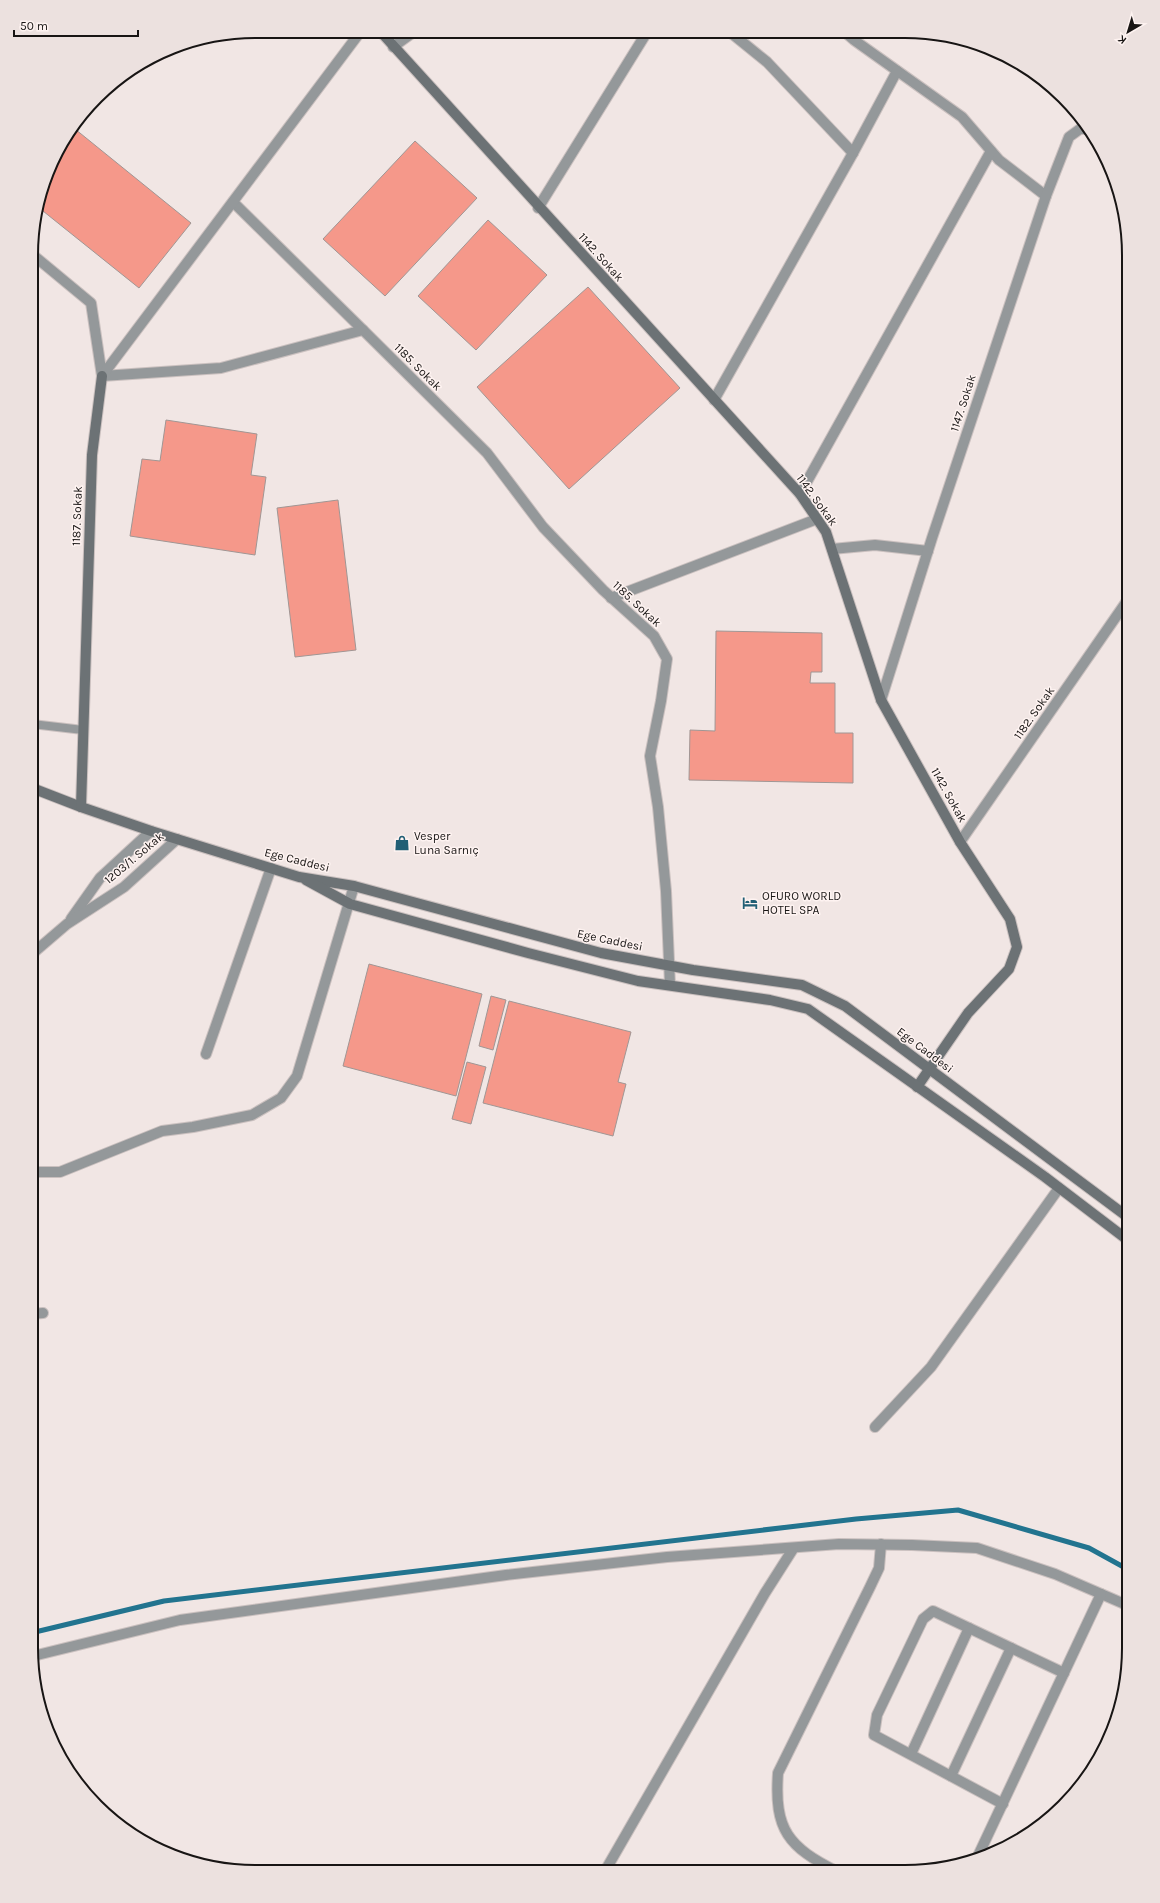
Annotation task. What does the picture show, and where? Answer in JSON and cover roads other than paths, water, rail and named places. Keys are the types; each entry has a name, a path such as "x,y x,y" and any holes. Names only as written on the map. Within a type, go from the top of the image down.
{"street":[{"path":"102,376 356,38"},
{"name":"1142. Sokak","path":"386,38 538,208 800,494 826,532 882,700 960,842 1010,919 1017,947 1010,969 968,1014 918,1087"},
{"path":"393,46 406,38"},
{"path":"538,208 643,38"},
{"path":"737,38 767,62 853,153"},
{"path":"853,38 962,117 999,160 1046,196"},
{"path":"714,400 853,153 897,71"},
{"name":"1147. Sokak","path":"882,700 928,551 1046,196 1069,137 1081,128"},
{"path":"800,494 991,151"},
{"name":"1185. Sokak","path":"233,202 487,454 543,527 611,598 654,636 667,659 650,756 658,807 666,891 670,985"},
{"name":"1187. Sokak","path":"38,259 91,303 102,376 92,455 81,807"},
{"path":"102,376 221,368 363,330"},
{"path":"611,598 817,519"},
{"path":"832,549 875,544 928,551"},
{"name":"1182. Sokak","path":"960,842 1122,608"},
{"name":"Ege Caddesi","path":"38,790 151,831 299,876 354,886 601,952 668,965 802,985 845,1006 1122,1213"},
{"name":"1203/1. Sokak","path":"67,924 100,878 151,831"},
{"name":"1203/1. Sokak","path":"38,949 67,924 124,887 177,839"},
{"path":"206,1054 271,868"},
{"path":"299,876 350,904 528,953 638,981 770,1000 808,1010 1059,1188 1122,1236"},
{"path":"38,1172 60,1172 162,1132 252,1115 281,1098 297,1076 350,904 354,886"},
{"path":"875,1427 930,1366 1059,1188"},
{"path":"38,1313 43,1313"},
{"path":"38,1655 180,1620 522,1574 667,1557 793,1549 840,1544 977,1548 1055,1574 1122,1603"},
{"path":"824,1865 812,1859 796,1846 782,1827 776,1797 778,1772 879,1568 881,1544"},
{"path":"608,1865 765,1593 793,1549"},
{"path":"981,1851 1101,1594"},
{"path":"1003,1804 874,1735 877,1715 923,1619 933,1611 1064,1673"},
{"path":"911,1754 969,1628"},
{"path":"951,1776 1011,1648"}],"lane":[{"path":"38,725 83,730"}],"waterway":[{"path":"38,1631 164,1601 856,1519 958,1510 1089,1548 1122,1566"}],"place":[{"name":"Vesper Luna Sarnıç","path":"402,843"},
{"name":"OFURO WORLD HOTEL SPA","path":"750,903"}]}
